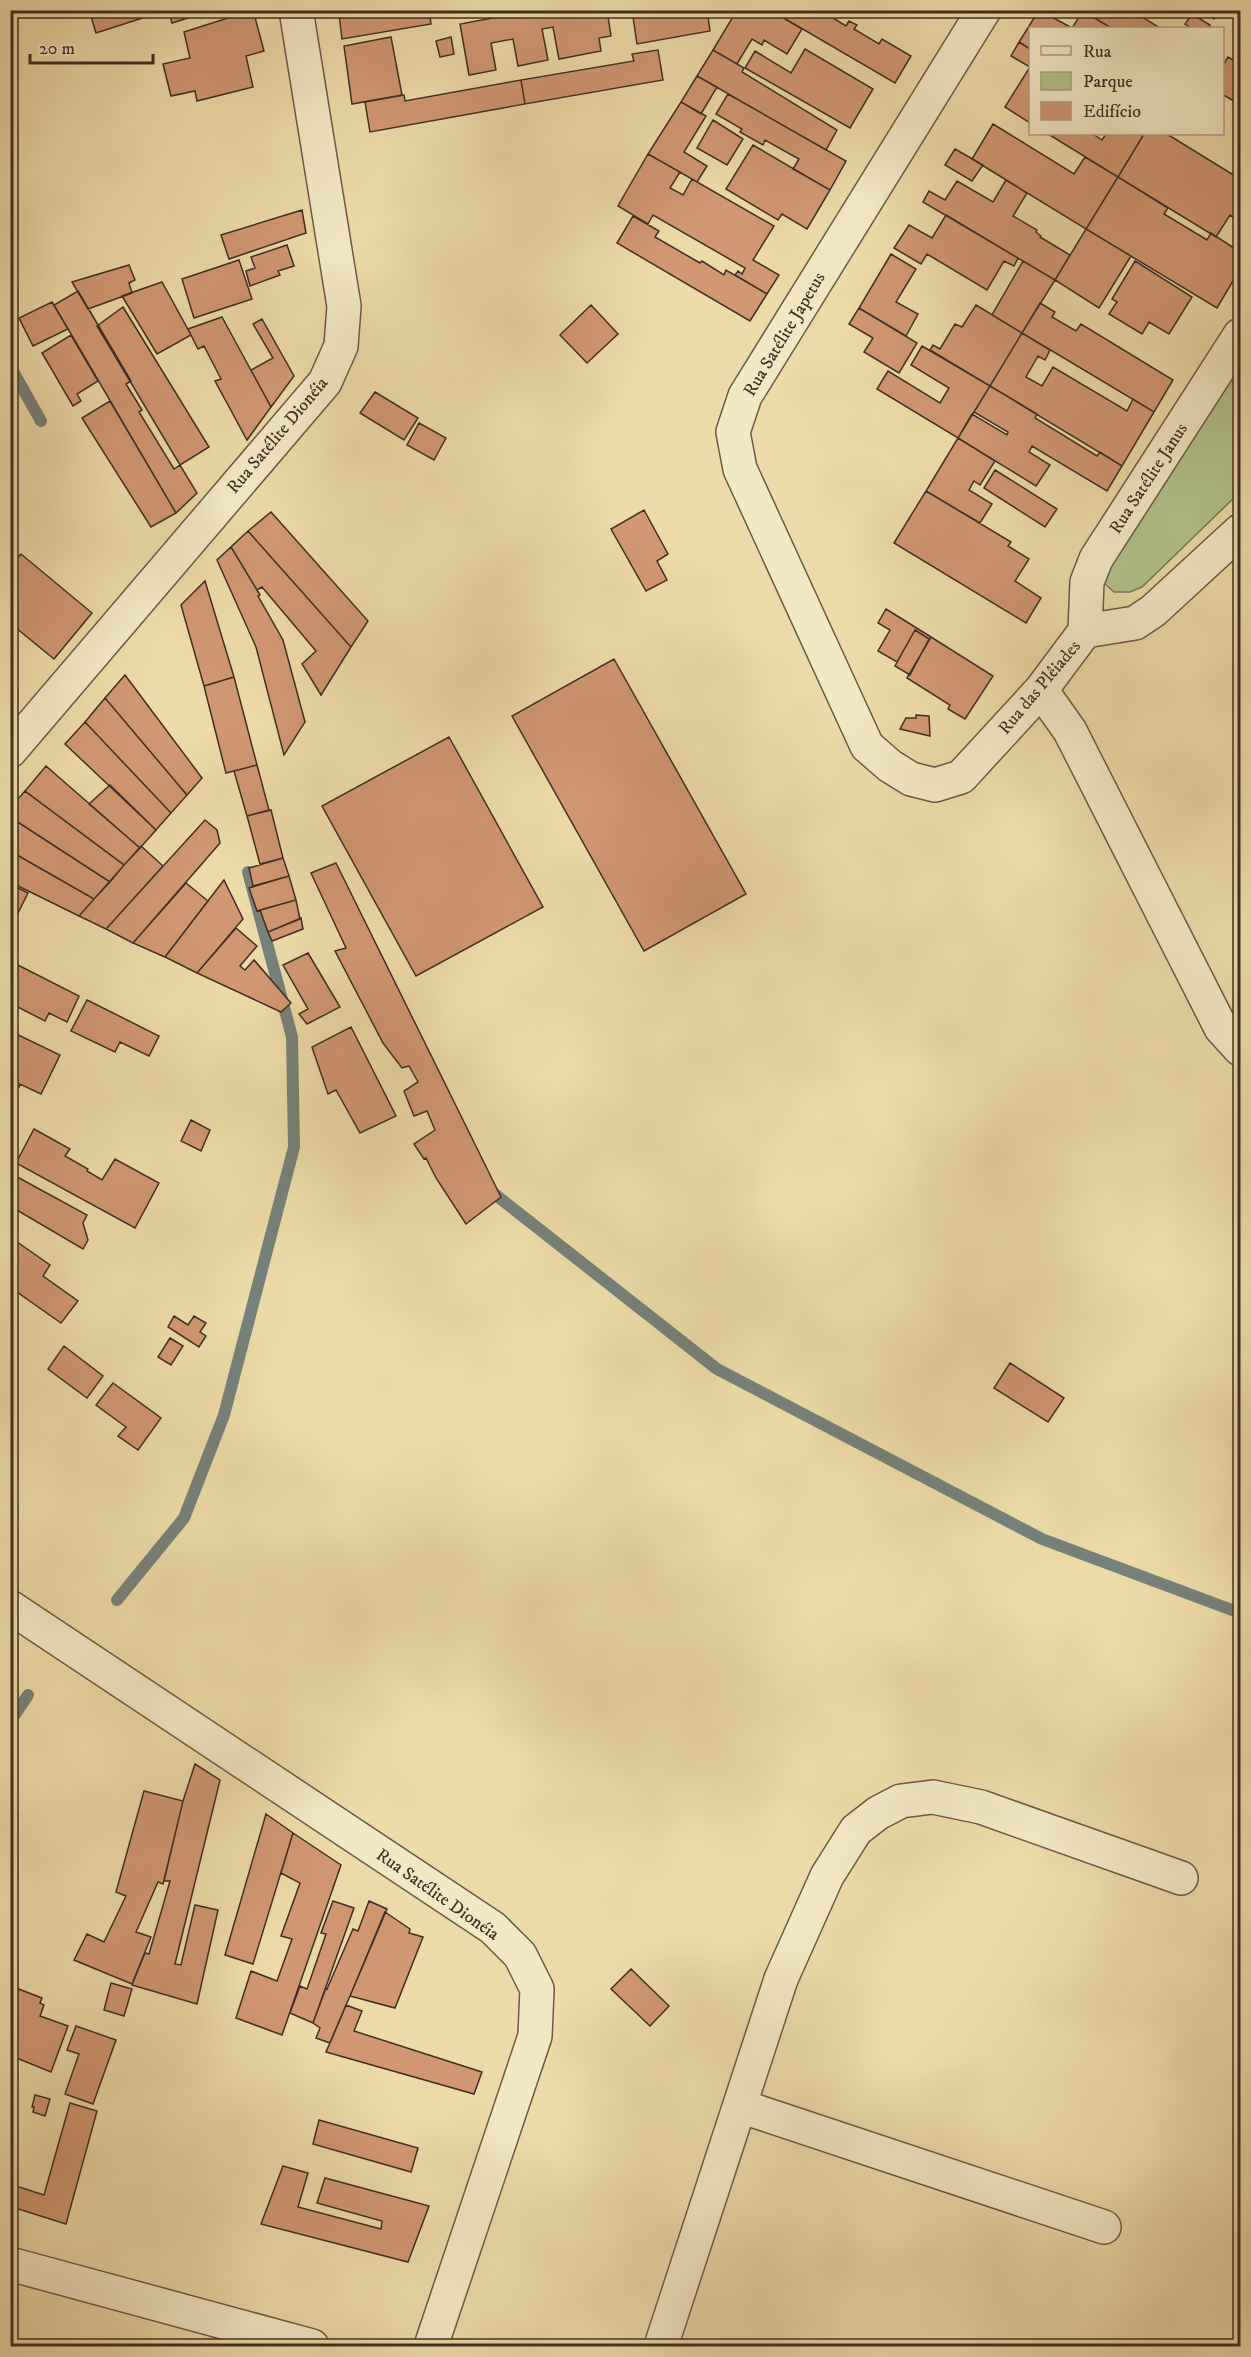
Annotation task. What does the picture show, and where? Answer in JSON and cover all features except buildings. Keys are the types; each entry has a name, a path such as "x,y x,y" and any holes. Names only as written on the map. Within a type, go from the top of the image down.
{"street":[{"name":"Rua Satélite Dionéia","path":"10,751 325,382 341,346 344,306 296,10"},
{"name":"Rua Satélite Japetus","path":"961,777 935,785 912,779 890,766 867,746 740,469 734,432 745,396 984,10"},
{"name":"Rua Satélite Janus","path":"1085,631 1087,582 1096,559 1240,335"},
{"name":"Rua das Plêiades","path":"961,777 1041,690 1085,631 1135,623 1153,611 1240,531"},
{"path":"1041,690 1070,731 1221,1028 1240,1049"},
{"name":"Rua Satélite Dionéia","path":"10,1607 493,1928 520,1955 537,1989 535,2036 431,2346"},
{"path":"662,2346 781,1979 827,1876 856,1830 879,1813 901,1801 933,1797 981,1807 1181,1878"},
{"path":"740,2106 1104,2227"},
{"path":"10,2264 312,2346"}],"green space":[{"path":"1240,351 1240,492 1142,587 1130,592 1114,592 1105,584 1104,562"}],"waterway":[{"path":"10,366 41,421"},
{"path":"117,1600 184,1518 224,1415 294,1147 292,1037 248,872"},
{"path":"487,1188 717,1369 1042,1539 1240,1613"},
{"path":"10,1722 28,1695"}]}
